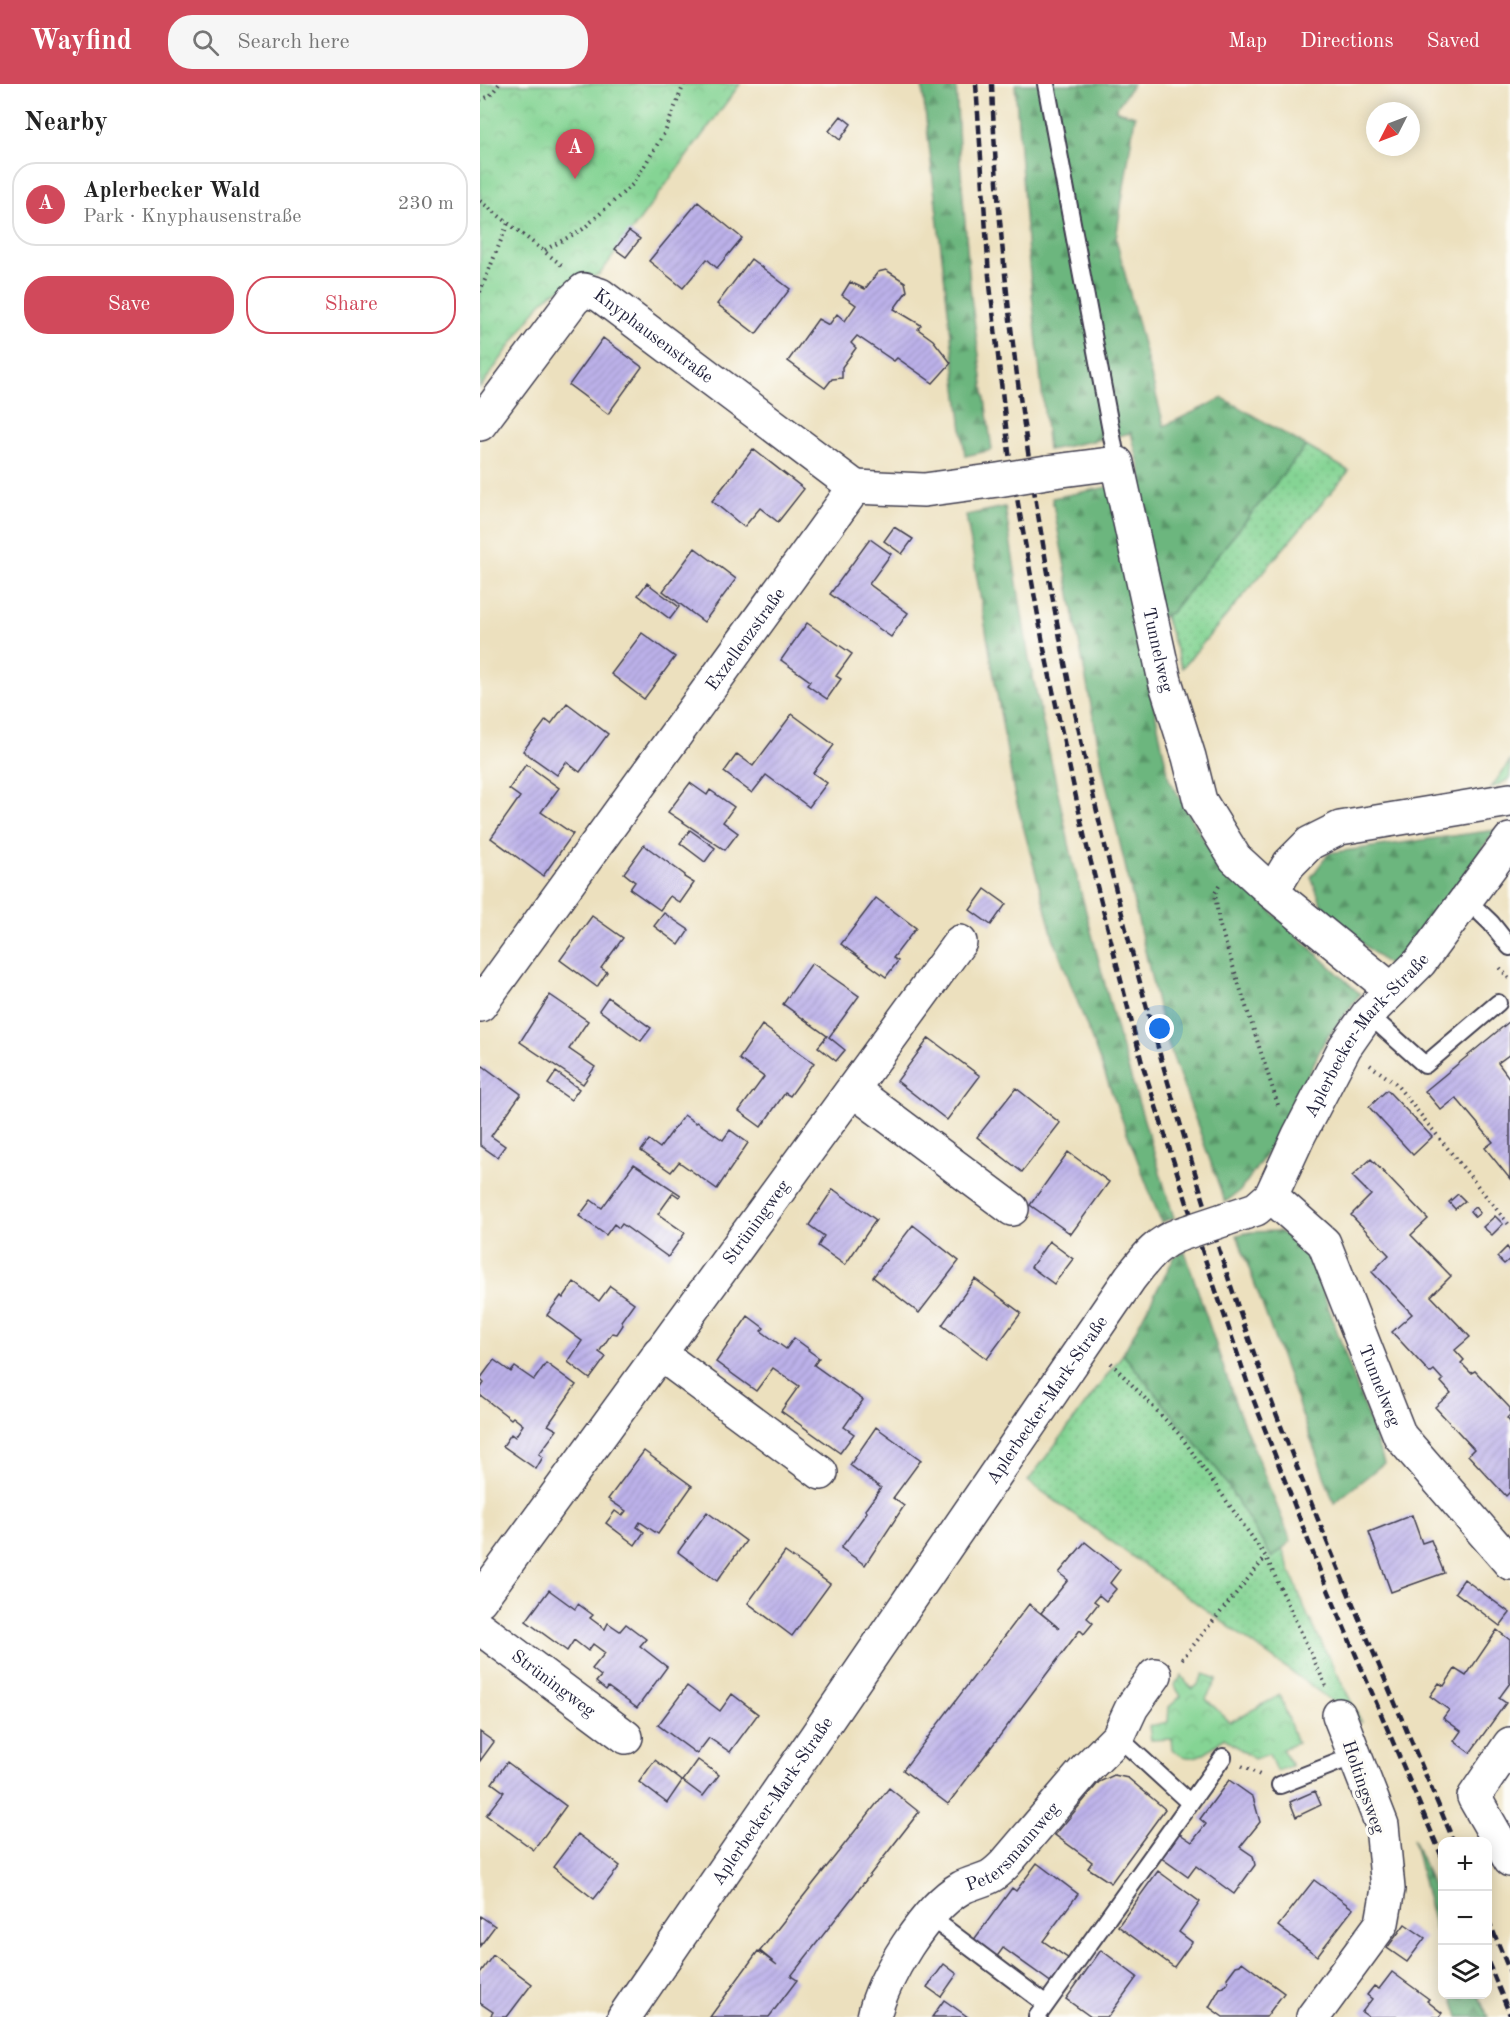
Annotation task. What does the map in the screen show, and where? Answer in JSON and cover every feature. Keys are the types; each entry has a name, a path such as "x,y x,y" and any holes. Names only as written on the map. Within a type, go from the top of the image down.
{"street":[{"name":"Knyphausenstraße","path":"480,424 573,300 584,290 600,295 855,487"},
{"path":"855,487 924,490 1117,463"},
{"name":"Tunnelweg","path":"1117,463 1165,681 1200,801 1235,858 1272,892 1392,990"},
{"name":"Exzellenzstraße","path":"480,1005 855,487"},
{"path":"1272,892 1289,864 1310,843 1340,828 1510,800"},
{"name":"Aplerbecker-Mark-Straße","path":"624,2017 1130,1278 1154,1248 1168,1238 1256,1209 1271,1196 1299,1135 1345,1047 1368,1014 1420,962 1510,840"},
{"name":"Strüningweg","path":"480,1600 960,942"},
{"path":"853,1090 1012,1209"},
{"name":"Tunnelweg","path":"1271,1196 1324,1243 1400,1436 1510,1563"},
{"path":"659,1353 821,1473"},
{"name":"Strüningweg","path":"480,1628 626,1737"},
{"name":"Petersmannweg","path":"874,2017 877,2004 896,1963 930,1917 961,1888 992,1875 1005,1864 1086,1769 1118,1737 1132,1707 1155,1675"},
{"name":"Holtingsweg","path":"1313,2017 1382,1923 1388,1889 1382,1825 1339,1715"},
{"path":"1510,1744 1474,1797 1510,1860"}],"lane":[{"name":"Tunnelweg","path":"1046,84 1117,463"},
{"path":"1467,900 1491,923 1510,947"},
{"path":"1368,1014 1425,1065 1498,1004"},
{"path":"1118,1737 1190,1803"},
{"path":"930,1917 1041,2010 1223,1756"},
{"path":"1280,1785 1354,1756"}],"path":[{"path":"480,100 490,96 499,84"},
{"path":"545,250 583,229 633,184 665,132 684,84"},
{"path":"480,201 545,250 567,269 584,290"},
{"path":"480,292 508,222"},
{"path":"1235,858 1215,893 1219,923 1278,1106 1299,1135"},
{"path":"1345,1047 1395,1083 1510,1226"},
{"path":"1088,1338 1180,1435 1266,1557 1339,1715"},
{"path":"1155,1675 1181,1659 1266,1557"},
{"path":"1223,1756 1280,1785"}],"green space":[{"path":"480,84 740,84 600,274 552,293 540,304 480,388"},
{"path":"922,84 956,84 971,297 992,450 965,456"},
{"path":"1015,84 1133,84 1115,110 1135,116 1116,239 1164,426 1223,398 1306,446 1172,612 1138,630 1169,779 1215,859 1360,994 1324,1042 1279,1136 1240,1191 1225,1202 1164,1032 1104,775 1052,498 1143,480 1131,433 1048,450 1028,255"},
{"path":"1306,446 1349,471 1182,668 1165,616 1172,612"},
{"path":"1005,507 1029,659 1073,862 1120,1042 1174,1218 1161,1222 1053,937 1014,792 966,515"},
{"path":"1510,761 1510,779 1491,788"},
{"path":"1496,830 1394,970 1324,911 1311,877 1329,853"},
{"path":"1279,1231 1309,1253 1384,1463 1334,1503 1237,1235"},
{"path":"1185,1252 1236,1405 1291,1541 1272,1558 1220,1473 1123,1354 1175,1256"},
{"path":"1123,1354 1220,1473 1272,1558 1282,1549 1307,1614 1362,1723 1028,1481"},
{"path":"1204,1674 1217,1679 1206,1699 1230,1722 1280,1695 1297,1743 1282,1749 1292,1766 1276,1771 1269,1754 1254,1759 1224,1738 1206,1752 1193,1757 1186,1757 1172,1749 1171,1739 1151,1740 1149,1726 1168,1722 1169,1707 1181,1696 1174,1685 1182,1676 1192,1689 1197,1686"},
{"path":"1413,1839 1438,1899 1438,1942"},
{"path":"1453,1999 1480,1999 1488,2017 1459,2017"}],"building":[{"path":"841,116 851,124 840,140 829,131"},
{"path":"698,202 742,238 717,268 707,259 683,288 649,261"},
{"path":"629,231 640,239 626,257 615,249"},
{"path":"751,259 790,289 756,334 717,304"},
{"path":"886,270 905,282 907,291 894,309 921,325 918,329 933,340 951,363 933,383 897,358 894,361 857,336 851,343 856,348 842,367 842,378 832,379 825,388 788,361 818,319 829,325 837,314 845,321 856,305 842,295 850,282 865,289 878,272"},
{"path":"603,338 642,367 608,414 569,385"},
{"path":"753,449 804,489 778,522 760,508 744,527 712,501"},
{"path":"894,527 913,539 902,554 884,541"},
{"path":"870,539 891,554 869,584 908,613 891,637 830,594"},
{"path":"695,548 736,579 704,622 663,591"},
{"path":"647,583 679,607 670,619 638,595"},
{"path":"807,623 852,654 836,676 841,679 827,699 807,685 810,681 781,660"},
{"path":"642,633 675,657 644,699 611,674"},
{"path":"567,703 608,734 580,772 566,762 557,775 523,751 546,720 551,724"},
{"path":"792,714 834,745 813,773 827,783 809,807 766,775 752,793 724,772 737,754 753,766"},
{"path":"526,764 559,788 541,812 573,834 543,876 491,838 520,797 509,789"},
{"path":"690,783 707,795 710,790 734,807 723,822 738,833 725,850 668,812"},
{"path":"690,830 715,848 705,862 680,843"},
{"path":"644,845 694,883 680,903 670,896 660,910 630,889 635,882 624,873"},
{"path":"985,889 1006,904 991,925 970,910"},
{"path":"876,898 916,928 893,958 898,961 886,977 841,944"},
{"path":"664,913 689,930 679,945 654,926"},
{"path":"592,916 623,938 601,968 607,972 597,987 560,960"},
{"path":"812,963 859,996 829,1037 845,1050 836,1061 818,1047 827,1036 783,1004"},
{"path":"550,995 588,1021 569,1049 595,1067 583,1084 520,1042"},
{"path":"608,997 651,1028 641,1041 599,1010"},
{"path":"1510,1021 1510,1054 1498,1063 1510,1079 1510,1179 1485,1148 1493,1142 1456,1098 1441,1110 1425,1091"},
{"path":"762,1025 814,1063 790,1096 785,1093 761,1127 739,1111 764,1077 739,1059"},
{"path":"929,1038 980,1076 947,1120 897,1081"},
{"path":"483,1066 521,1094 491,1136 505,1146 497,1157 480,1145 480,1070"},
{"path":"556,1072 579,1089 571,1100 548,1084"},
{"path":"1016,1088 1060,1123 1022,1172 977,1137"},
{"path":"1387,1090 1432,1137 1413,1155 1369,1107"},
{"path":"684,1115 723,1140 730,1130 748,1143 717,1189 679,1162 671,1172 641,1151 649,1140 660,1148"},
{"path":"1068,1152 1109,1182 1071,1234 1030,1205"},
{"path":"1371,1159 1428,1219 1411,1235 1451,1276 1431,1296 1470,1337 1455,1350 1464,1360 1461,1363 1471,1373 1475,1371 1510,1408 1510,1415 1507,1418 1510,1422 1510,1492 1506,1496 1468,1455 1474,1449 1435,1407 1451,1393 1441,1382 1443,1380 1434,1370 1430,1373 1392,1332 1412,1314 1372,1272 1389,1255 1351,1215 1371,1195 1352,1176"},
{"path":"634,1164 681,1195 679,1197 673,1193 658,1214 685,1233 668,1257 622,1224 619,1228 614,1224 606,1235 579,1216 591,1200 602,1208"},
{"path":"833,1189 876,1220 845,1265 818,1246 824,1236 809,1225"},
{"path":"1458,1194 1465,1201 1455,1209 1449,1202"},
{"path":"1475,1207 1480,1213 1475,1217 1470,1211"},
{"path":"1495,1216 1503,1224 1492,1235 1483,1227"},
{"path":"913,1225 959,1261 919,1313 873,1277"},
{"path":"1049,1241 1073,1259 1054,1284 1031,1267"},
{"path":"1507,1247 1510,1251 1510,1259 1504,1264 1497,1257"},
{"path":"975,1279 1021,1313 987,1359 942,1325"},
{"path":"574,1282 599,1301 610,1286 634,1303 621,1321 623,1325 617,1334 612,1333 599,1352 606,1357 590,1379 568,1362 582,1341 547,1315"},
{"path":"748,1316 764,1328 761,1331 786,1349 794,1338 819,1358 814,1365 863,1400 844,1427 854,1434 840,1453 781,1411 799,1386 773,1368 756,1391 716,1362"},
{"path":"494,1360 511,1372 515,1367 534,1380 546,1363 576,1385 548,1425 557,1430 539,1454 543,1457 536,1469 503,1446 511,1434 515,1437 523,1425 513,1417 511,1419 480,1395 480,1389 484,1383 480,1379"},
{"path":"876,1427 921,1460 893,1498 904,1506 865,1565 841,1548 881,1488 850,1465"},
{"path":"644,1451 692,1486 658,1534 640,1522 637,1527 644,1532 635,1545 606,1523 615,1511 622,1516 626,1511 608,1499"},
{"path":"707,1512 746,1541 717,1581 678,1552"},
{"path":"1412,1515 1422,1543 1431,1540 1444,1573 1391,1592 1369,1532"},
{"path":"1085,1542 1120,1570 1110,1583 1116,1589 1106,1601 1099,1595 1094,1601 1098,1604 1087,1618 1093,1623 1084,1634 1080,1630 948,1804 903,1770 1029,1604 1059,1628 1041,1613 1068,1580 1059,1573"},
{"path":"785,1552 830,1584 792,1636 748,1603"},
{"path":"1464,1579 1510,1613 1500,1626 1455,1592"},
{"path":"549,1590 575,1609 578,1604 593,1615 590,1618 605,1629 608,1623 620,1631 626,1624 646,1639 640,1646 667,1667 637,1708 608,1687 606,1690 596,1682 601,1676 592,1669 605,1653 593,1644 588,1651 574,1640 567,1651 526,1621"},
{"path":"1497,1630 1510,1640 1510,1683 1499,1698 1506,1703 1470,1753 1454,1741 1461,1731 1443,1718 1449,1710 1430,1696 1439,1683 1444,1686 1455,1669 1466,1676"},
{"path":"687,1686 720,1711 732,1694 758,1714 730,1752 709,1738 697,1754 658,1725"},
{"path":"480,1732 494,1742 480,1761"},
{"path":"655,1760 682,1781 667,1803 639,1782"},
{"path":"698,1760 719,1775 703,1796 683,1781"},
{"path":"507,1762 566,1806 534,1850 486,1815 504,1792 492,1783"},
{"path":"1114,1775 1128,1778 1165,1809 1111,1883 1088,1868 1092,1862 1055,1835 1099,1782"},
{"path":"1229,1780 1253,1797 1260,1822 1240,1847 1253,1856 1255,1865 1234,1894 1196,1866 1188,1877 1160,1857 1177,1832 1192,1842 1206,1824 1200,1819"},
{"path":"889,1788 919,1812 791,1976 797,1980 769,2017 710,2017 758,1951 777,1965 760,1951"},
{"path":"1315,1791 1321,1805 1296,1817 1290,1802"},
{"path":"578,1834 620,1866 594,1899 553,1867"},
{"path":"1037,1863 1078,1894 1043,1941 1069,1959 1052,1983 1003,1948 993,1962 970,1945 1012,1888 1016,1891"},
{"path":"1158,1871 1200,1902 1179,1932 1192,1942 1174,1967 1118,1926"},
{"path":"1314,1880 1353,1909 1317,1956 1278,1926"},
{"path":"480,1916 495,1926 480,1946"},
{"path":"1405,1924 1425,1938 1407,1962 1387,1948"},
{"path":"1101,1950 1137,1977 1108,2017 1091,2017 1066,1999"},
{"path":"493,1955 532,1984 507,2017 490,2017 493,2012 480,2003 480,1973"},
{"path":"1242,1962 1284,1993 1266,2017 1223,2017 1209,2007 1220,1988 1228,1982 1227,1978"},
{"path":"944,1964 957,1974 941,1997 927,1987"},
{"path":"1392,1972 1429,1999 1427,2001 1442,2013 1439,2017 1369,2017 1362,2012 1372,1999 1367,1995 1374,1986 1379,1989"},
{"path":"944,2000 968,2017 932,2017"}],"railway":[{"path":"976,84 989,276 1009,453 1044,649 1085,839 1142,1063 1252,1396 1320,1571 1438,1848"},
{"path":"992,84 1004,266 1037,507 1076,716 1128,938 1190,1156 1257,1363 1335,1562 1452,1837"},
{"path":"1492,1929 1510,1972"},
{"path":"1492,1972 1510,2015"}],"place":[{"name":"Aplerbecker Wald","path":"575,179"}]}
